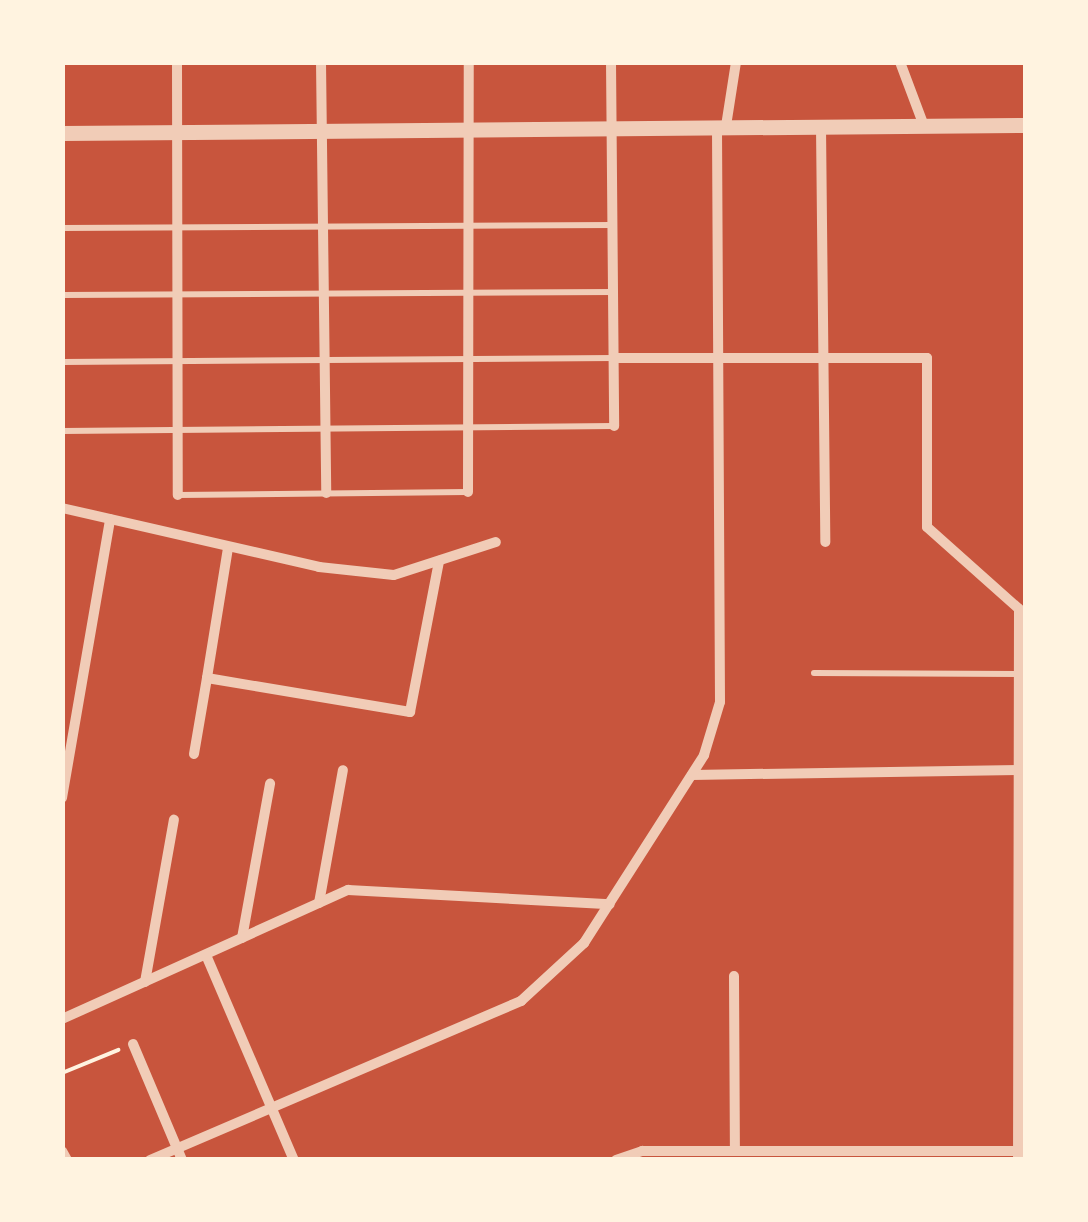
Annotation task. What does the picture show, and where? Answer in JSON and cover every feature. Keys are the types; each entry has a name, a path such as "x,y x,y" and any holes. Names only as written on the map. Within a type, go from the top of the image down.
{"street":[{"path":"177,62 178,495"},
{"path":"322,62 326,493"},
{"path":"468,62 468,492"},
{"path":"611,62 614,426"},
{"path":"150,1160 179,1154 272,1108 521,1001 566,964 610,904 692,775 720,702 722,127 736,62"},
{"path":"900,62 924,126"},
{"path":"62,133 1026,125"},
{"path":"821,127 826,542"},
{"path":"614,358 928,358 927,527 1019,609 1020,674 1020,1154 642,1151 616,1160"},
{"path":"62,508 228,548 394,575 496,542"},
{"path":"62,798 110,520"},
{"path":"194,754 228,548"},
{"path":"207,678 410,712 439,560"},
{"path":"319,903 343,770"},
{"path":"692,775 1020,770"},
{"path":"242,938 270,784"},
{"path":"144,982 174,820"},
{"path":"62,1019 348,890 610,904"},
{"path":"206,955 294,1160"},
{"path":"734,976 743,1154"},
{"path":"133,1044 179,1154"},
{"path":"62,1150 66,1160"}],"lane":[{"path":"62,228 614,225"},
{"path":"62,295 614,292"},
{"path":"62,362 614,358"},
{"path":"62,431 614,426"},
{"path":"178,495 468,492"},
{"path":"814,674 1020,674"}],"path":[{"path":"62,1072 133,1044"}]}
